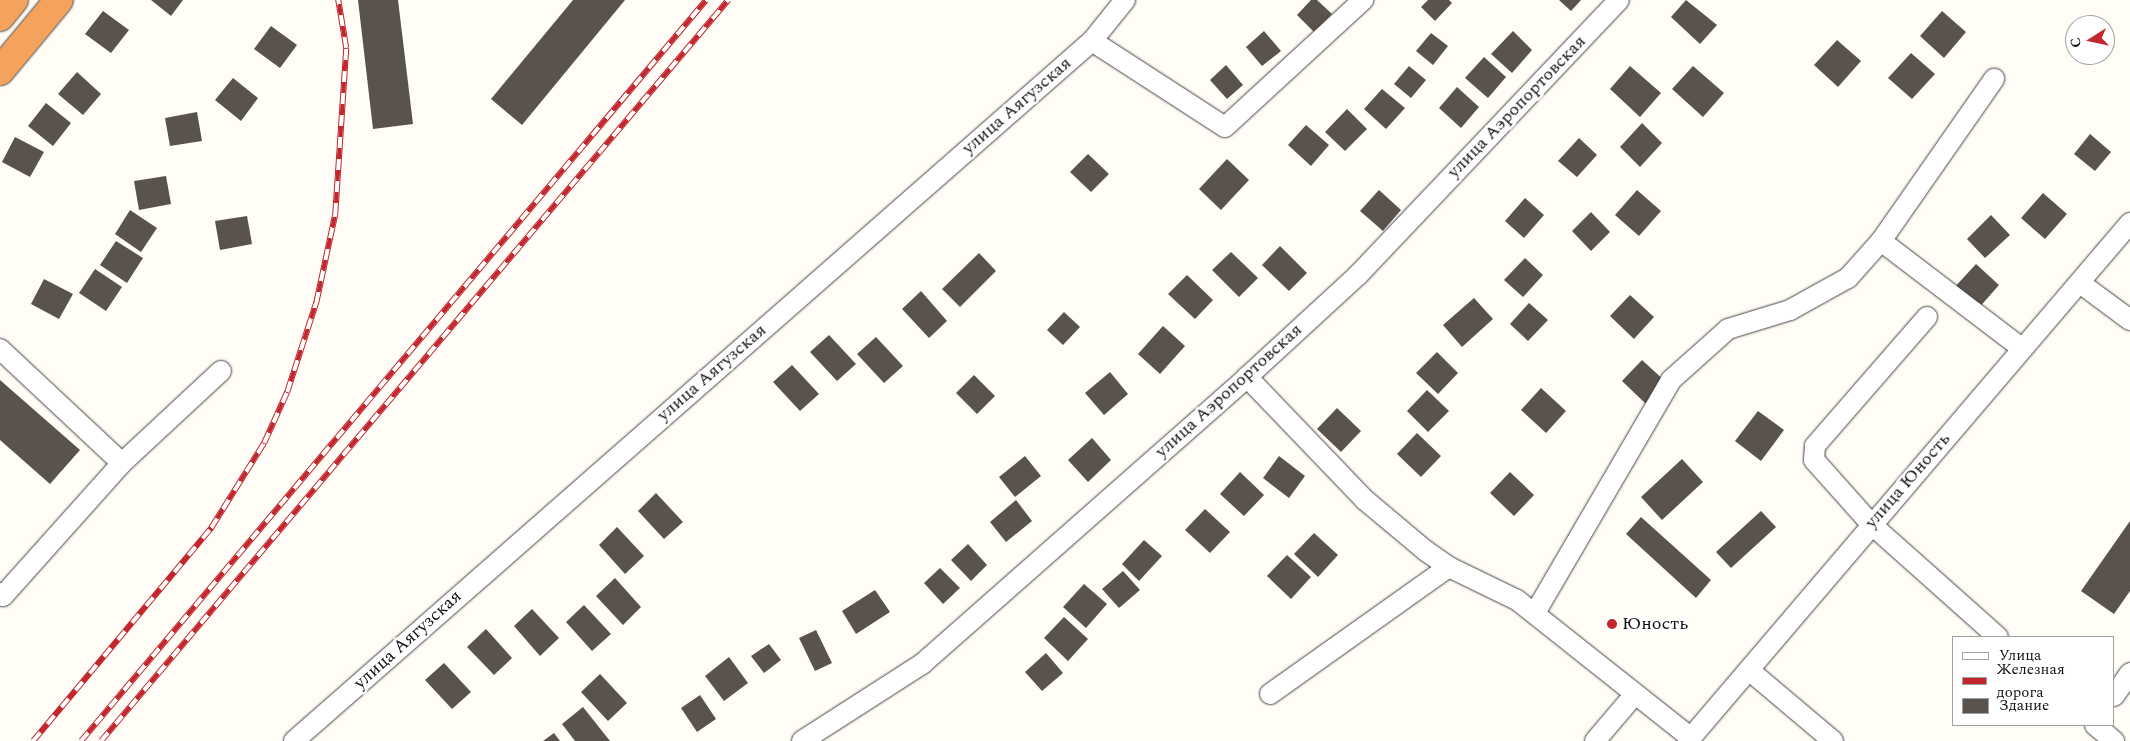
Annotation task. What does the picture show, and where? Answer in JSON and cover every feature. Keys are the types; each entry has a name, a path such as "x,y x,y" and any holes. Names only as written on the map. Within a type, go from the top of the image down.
{"highway":[{"path":"0,17 14,0"},
{"path":"0,71 59,0"}],"street":[{"name":"улица Аягузская","path":"294,741 1092,40 1125,0"},
{"path":"1092,40 1225,127 1363,0"},
{"name":"улица Аэропортовская","path":"802,741 922,664 1247,377 1358,275 1619,0"},
{"path":"1535,613 1671,380 1728,329 1790,310 1848,278 1881,241 1994,79"},
{"name":"улица Юность","path":"1690,740 1871,524 2130,224"},
{"path":"1881,241 2023,349"},
{"path":"2080,283 2130,320"},
{"path":"1927,317 1815,446 1814,460 1822,473 1871,524 1997,636"},
{"path":"0,349 122,463"},
{"path":"1,596 122,463 221,371"},
{"path":"1247,377 1365,500 1449,567 1517,600 1535,613 1690,740"},
{"path":"1270,694 1449,567"},
{"path":"1749,670 1833,741"},
{"path":"2115,695 2130,673"},
{"path":"1595,741 1635,694"},
{"path":"2096,726 2114,741"}],"building":[{"path":"151,0 183,0 171,16"},
{"path":"358,0 398,0 413,124 373,129"},
{"path":"573,0 625,0 522,125 491,99"},
{"path":"1311,0 1317,0 1332,14 1314,32 1297,15"},
{"path":"1428,0 1449,0 1452,3 1435,21 1421,7"},
{"path":"1559,0 1581,0 1571,11"},
{"path":"1686,0 1717,25 1700,44 1671,17"},
{"path":"103,11 129,30 111,53 85,34"},
{"path":"1942,11 1966,32 1944,58 1920,36"},
{"path":"271,26 297,45 280,68 254,49"},
{"path":"1264,31 1281,51 1262,66 1246,47"},
{"path":"1513,31 1532,50 1512,73 1491,54"},
{"path":"1431,33 1448,46 1433,65 1416,51"},
{"path":"1837,40 1861,61 1838,87 1814,65"},
{"path":"1911,53 1935,74 1912,99 1888,78"},
{"path":"1484,57 1506,77 1488,98 1465,78"},
{"path":"1226,65 1243,85 1227,99 1210,80"},
{"path":"1409,66 1426,80 1411,98 1394,84"},
{"path":"1630,66 1661,93 1640,117 1610,89"},
{"path":"1693,66 1724,93 1703,117 1672,89"},
{"path":"77,72 101,94 83,115 58,94"},
{"path":"233,78 258,98 241,121 215,100"},
{"path":"1457,87 1479,107 1461,128 1439,108"},
{"path":"1382,89 1405,108 1386,129 1364,109"},
{"path":"46,103 71,123 53,146 28,126"},
{"path":"1347,109 1367,129 1345,151 1325,132"},
{"path":"197,112 202,141 170,146 165,118"},
{"path":"1642,123 1662,143 1640,167 1620,147"},
{"path":"1306,125 1329,145 1311,166 1288,145"},
{"path":"2090,134 2111,152 2095,171 2074,154"},
{"path":"15,137 44,152 30,177 2,162"},
{"path":"1579,138 1597,155 1577,177 1558,161"},
{"path":"1088,154 1109,174 1091,192 1070,172"},
{"path":"1227,159 1249,180 1221,210 1199,189"},
{"path":"166,176 171,204 139,210 134,181"},
{"path":"1379,190 1401,210 1383,231 1360,211"},
{"path":"1637,190 1661,211 1639,236 1615,215"},
{"path":"2043,193 2067,214 2045,239 2021,218"},
{"path":"1525,198 1544,215 1524,238 1505,221"},
{"path":"130,210 157,228 141,252 115,234"},
{"path":"1591,212 1610,232 1591,251 1572,231"},
{"path":"1991,215 2010,235 1985,258 1967,239"},
{"path":"247,216 252,244 220,250 215,221"},
{"path":"116,241 143,258 127,283 100,265"},
{"path":"1280,246 1307,273 1289,291 1262,265"},
{"path":"1231,252 1258,278 1239,297 1212,270"},
{"path":"979,253 996,271 960,307 942,289"},
{"path":"1525,258 1543,275 1523,297 1504,280"},
{"path":"1976,264 1999,285 1977,310 1953,289"},
{"path":"95,269 122,287 106,311 79,293"},
{"path":"1187,275 1213,300 1195,319 1168,294"},
{"path":"44,279 73,294 59,319 31,304"},
{"path":"921,291 947,321 929,338 902,309"},
{"path":"1630,295 1654,317 1634,339 1610,316"},
{"path":"1474,298 1493,319 1462,347 1443,325"},
{"path":"1529,303 1548,320 1528,341 1510,324"},
{"path":"1064,312 1080,327 1063,345 1047,330"},
{"path":"1163,326 1185,346 1160,374 1138,354"},
{"path":"829,335 856,364 837,381 810,352"},
{"path":"876,337 903,366 884,383 857,354"},
{"path":"1437,352 1458,373 1438,394 1416,373"},
{"path":"1642,360 1666,382 1646,404 1622,381"},
{"path":"792,365 819,394 800,411 773,382"},
{"path":"1110,372 1128,394 1104,415 1085,393"},
{"path":"974,375 995,396 977,414 956,393"},
{"path":"0,380 80,450 50,484 0,440"},
{"path":"1541,388 1566,411 1546,433 1521,410"},
{"path":"1427,390 1449,411 1428,432 1407,411"},
{"path":"1337,408 1361,431 1341,452 1317,429"},
{"path":"1758,411 1784,430 1761,461 1735,441"},
{"path":"1417,433 1441,456 1421,477 1397,454"},
{"path":"1092,438 1111,460 1088,482 1068,460"},
{"path":"1025,456 1041,476 1015,497 999,477"},
{"path":"1279,456 1305,476 1289,498 1263,478"},
{"path":"1682,459 1703,482 1662,520 1641,497"},
{"path":"1240,472 1264,495 1244,516 1220,494"},
{"path":"1510,472 1534,495 1514,516 1490,493"},
{"path":"656,493 683,522 664,539 638,511"},
{"path":"1016,500 1032,521 1006,542 990,522"},
{"path":"1205,509 1230,532 1210,553 1185,530"},
{"path":"1761,511 1776,527 1731,568 1716,552"},
{"path":"1641,517 1711,580 1696,598 1626,534"},
{"path":"2130,521 2130,591 2114,614 2081,591"},
{"path":"617,527 644,556 625,574 599,545"},
{"path":"1314,533 1338,555 1318,577 1294,554"},
{"path":"1144,540 1162,556 1139,581 1122,564"},
{"path":"968,544 987,565 971,581 951,560"},
{"path":"1287,555 1311,577 1291,599 1267,576"},
{"path":"940,568 960,588 943,604 924,583"},
{"path":"1123,571 1140,590 1119,608 1102,589"},
{"path":"615,578 641,607 623,625 596,596"},
{"path":"1084,584 1107,604 1086,628 1063,607"},
{"path":"875,590 890,612 856,634 842,611"},
{"path":"584,605 611,634 592,651 566,622"},
{"path":"532,609 559,638 540,656 514,626"},
{"path":"1064,617 1088,639 1068,661 1044,638"},
{"path":"486,629 512,658 494,675 467,647"},
{"path":"816,630 832,663 815,671 799,638"},
{"path":"769,644 781,660 764,673 751,656"},
{"path":"1046,653 1063,673 1042,691 1025,672"},
{"path":"729,657 748,683 724,701 705,676"},
{"path":"444,663 471,692 452,709 425,680"},
{"path":"600,674 627,703 608,721 581,692"},
{"path":"700,695 716,719 697,732 681,708"},
{"path":"583,707 610,741 575,741 562,724"},
{"path":"554,733 560,741 543,741"}],"railway":[{"path":"33,741 211,528 264,443 287,392 316,303 335,214 346,48 338,0"},
{"path":"81,741 706,0"},
{"path":"101,741 728,0"}],"place":[{"name":"Юность","path":"1612,624"}]}
